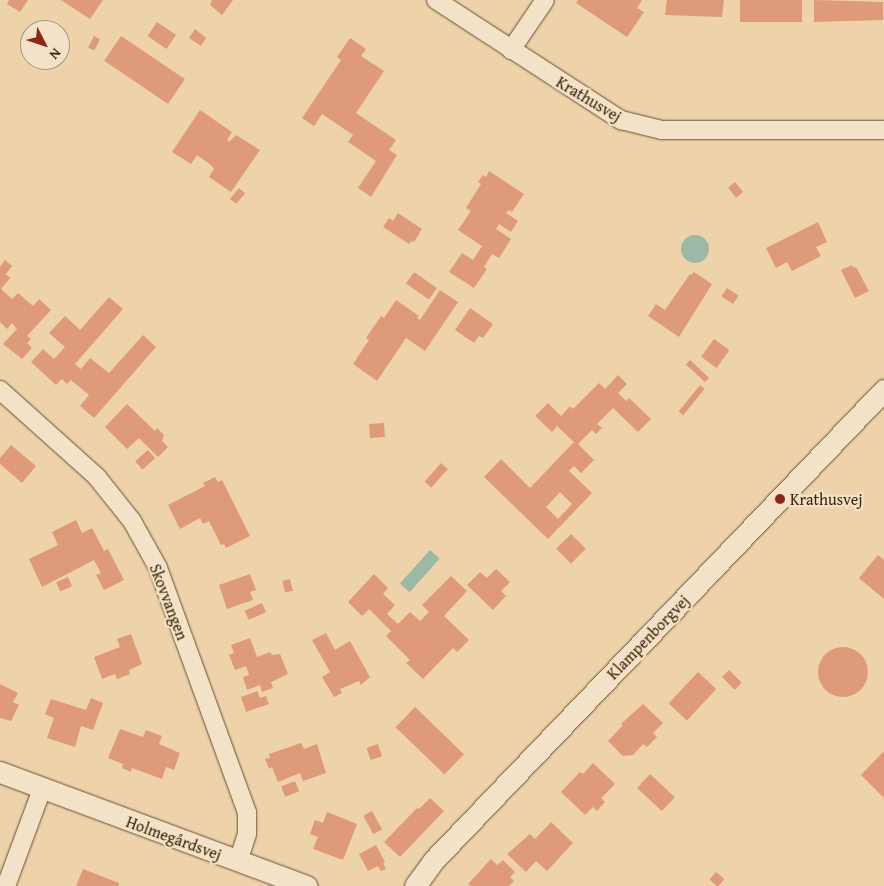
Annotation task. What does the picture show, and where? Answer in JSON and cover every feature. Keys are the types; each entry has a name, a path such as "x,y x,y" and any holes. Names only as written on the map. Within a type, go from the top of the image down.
{"street":[{"name":"Krathusvej","path":"436,0 621,120 662,130 884,130"},
{"path":"511,50 545,0"},
{"name":"Skovvangen","path":"0,390 96,476 132,521 158,568 247,812 247,834 238,862"},
{"name":"Klampenborgvej","path":"414,886 434,860 884,390"},
{"name":"Holmegårdsvej","path":"0,772 306,886"},
{"path":"6,886 42,789"}],"shaded area":[{"path":"695,235 705,239 709,249 705,259 695,263 685,259 681,249 685,239"},
{"path":"430,550 440,559 410,592 400,583"}],"building":[{"path":"9,0 28,0 20,12 7,4"},
{"path":"61,0 103,0 90,19"},
{"path":"210,0 233,0 222,15 210,5 212,1"},
{"path":"578,0 642,0 637,8 644,12 627,37 576,3"},
{"path":"667,0 724,0 722,17 665,15"},
{"path":"740,0 802,0 802,22 740,22"},
{"path":"814,0 883,2 883,20 814,22"},
{"path":"157,22 176,35 167,49 147,36"},
{"path":"195,29 206,38 201,46 189,38"},
{"path":"94,36 100,39 94,51 88,48"},
{"path":"121,36 185,79 168,104 104,61"},
{"path":"350,38 366,49 361,56 384,71 356,113 396,140 389,150 397,155 371,197 358,188 376,161 348,142 353,135 322,114 314,126 302,118 341,60 337,57"},
{"path":"200,110 232,132 227,140 229,142 236,135 260,150 231,192 209,177 214,169 197,155 191,164 172,152"},
{"path":"489,171 524,194 512,212 509,210 506,213 518,221 511,232 499,224 496,229 511,239 499,258 492,254 484,267 487,269 474,288 449,272 462,253 473,260 482,246 458,230 471,211 466,208 481,184 478,182 483,175 486,177"},
{"path":"735,182 743,192 736,198 728,188"},
{"path":"239,188 245,193 236,204 230,199"},
{"path":"398,213 422,229 414,242 411,241 409,244 383,227 389,218 393,221"},
{"path":"818,222 827,242 816,247 821,256 792,271 787,262 776,268 766,248"},
{"path":"5,260 12,266 6,274 10,278 1,289 12,299 18,293 33,306 39,299 51,310 27,336 31,339 27,343 32,348 22,359 3,344 17,329 12,323 7,329 0,322 0,267"},
{"path":"852,265 854,268 856,267 869,291 855,298 841,270"},
{"path":"414,272 437,288 429,300 406,283"},
{"path":"694,272 712,284 679,337 648,316 656,304 665,310 690,274"},
{"path":"727,288 739,296 733,304 721,296"},
{"path":"440,290 458,302 425,351 406,338 377,381 353,364 369,340 366,338 381,316 384,318 396,300 419,316 417,318 420,320"},
{"path":"109,297 123,309 75,364 81,369 90,358 109,373 143,335 156,347 94,418 80,406 89,395 71,380 67,384 62,379 56,385 31,362 43,349 54,359 65,347 49,333 65,316 80,330"},
{"path":"470,308 493,324 483,338 479,336 474,343 455,330"},
{"path":"714,339 729,350 716,368 701,357"},
{"path":"690,360 709,378 705,382 686,364"},
{"path":"618,375 627,384 618,393 626,401 629,398 651,419 638,432 613,408 597,424 602,428 596,434 592,430 578,444 594,460 581,473 574,466 569,471 592,493 548,539 484,477 501,459 530,488 574,442 557,426 552,432 535,416 548,403 561,416 570,406 573,409 599,383 605,389","holes":["560,492 572,504 558,519 546,507"]},
{"path":"700,385 705,389 683,415 679,411"},
{"path":"127,404 155,431 157,428 164,435 162,441 168,447 158,457 139,438 127,449 105,427"},
{"path":"384,423 385,437 370,438 369,424"},
{"path":"11,445 36,466 22,483 0,464 0,458"},
{"path":"148,450 155,458 142,469 135,461"},
{"path":"441,463 448,469 431,488 425,482"},
{"path":"215,477 218,482 222,480 250,536 226,548 224,544 221,545 209,521 203,524 200,518 180,529 168,505 205,486 203,483"},
{"path":"76,520 82,533 92,528 104,551 108,549 124,580 104,590 96,575 101,573 94,560 42,587 29,559 58,545 52,532"},
{"path":"571,534 586,549 571,564 556,549"},
{"path":"878,555 884,560 884,599 859,578"},
{"path":"496,569 510,582 501,591 506,596 493,610 467,585 480,572 487,578"},
{"path":"250,574 256,590 250,592 253,600 227,609 219,585"},
{"path":"374,574 388,588 383,594 395,605 387,614 398,624 410,612 420,621 429,612 422,605 451,576 467,591 444,616 469,640 457,652 453,648 423,679 406,663 410,660 386,636 391,631 369,609 362,616 348,602"},
{"path":"68,577 72,586 60,591 56,582"},
{"path":"290,579 293,591 285,593 282,581"},
{"path":"262,603 266,612 249,620 245,611"},
{"path":"326,633 335,650 350,641 370,677 361,685 359,681 340,689 342,693 334,697 322,677 330,672 312,640"},
{"path":"131,634 142,664 129,670 130,674 117,679 115,674 102,679 94,657 120,647 117,639"},
{"path":"250,638 257,657 270,652 272,655 280,654 288,674 271,682 273,688 262,692 260,685 247,690 243,677 249,675 246,666 235,670 229,655 234,653 231,645"},
{"path":"838,647 848,647 861,654 868,667 868,677 861,690 848,697 838,697 829,693 822,686 818,677 818,667 822,658 829,651"},
{"path":"729,670 742,683 735,690 722,677"},
{"path":"698,672 716,689 687,720 669,703"},
{"path":"0,684 18,693 13,702 19,705 11,721 0,718"},
{"path":"257,691 260,698 266,696 269,704 246,712 241,697"},
{"path":"91,698 103,703 93,730 81,726 75,747 47,738 54,718 45,714 51,699 86,710"},
{"path":"643,704 663,723 653,733 657,737 647,747 643,744 633,755 623,756 608,741 623,725 621,724"},
{"path":"415,707 464,754 444,774 396,727"},
{"path":"120,729 143,737 146,730 162,736 159,744 180,753 174,770 166,767 162,779 132,768 131,772 122,768 123,764 108,758"},
{"path":"301,743 304,749 317,744 326,773 303,781 300,773 278,782 272,767 269,769 265,759 270,758 269,754"},
{"path":"378,744 382,756 371,760 367,748"},
{"path":"884,753 884,798 861,775"},
{"path":"593,763 615,784 601,798 605,802 597,811 593,807 585,815 561,792 580,772 583,774"},
{"path":"650,774 675,797 662,811 637,788"},
{"path":"295,781 299,791 285,797 281,787"},
{"path":"430,798 444,811 400,857 384,842 417,808 419,809"},
{"path":"372,811 382,829 373,834 363,816"},
{"path":"327,812 357,824 343,860 313,849 318,837 310,834 315,820 323,823"},
{"path":"551,822 573,843 547,871 536,861 526,872 507,854 530,834 535,839"},
{"path":"376,845 385,862 383,863 386,869 381,871 378,866 368,871 359,854"},
{"path":"491,859 497,865 503,860 515,872 510,877 514,881 509,886 471,886 468,884"},
{"path":"83,869 119,883 118,886 76,886"},
{"path":"716,872 724,879 718,886 709,880"}],"place":[{"name":"Krathusvej","path":"780,499"}]}
